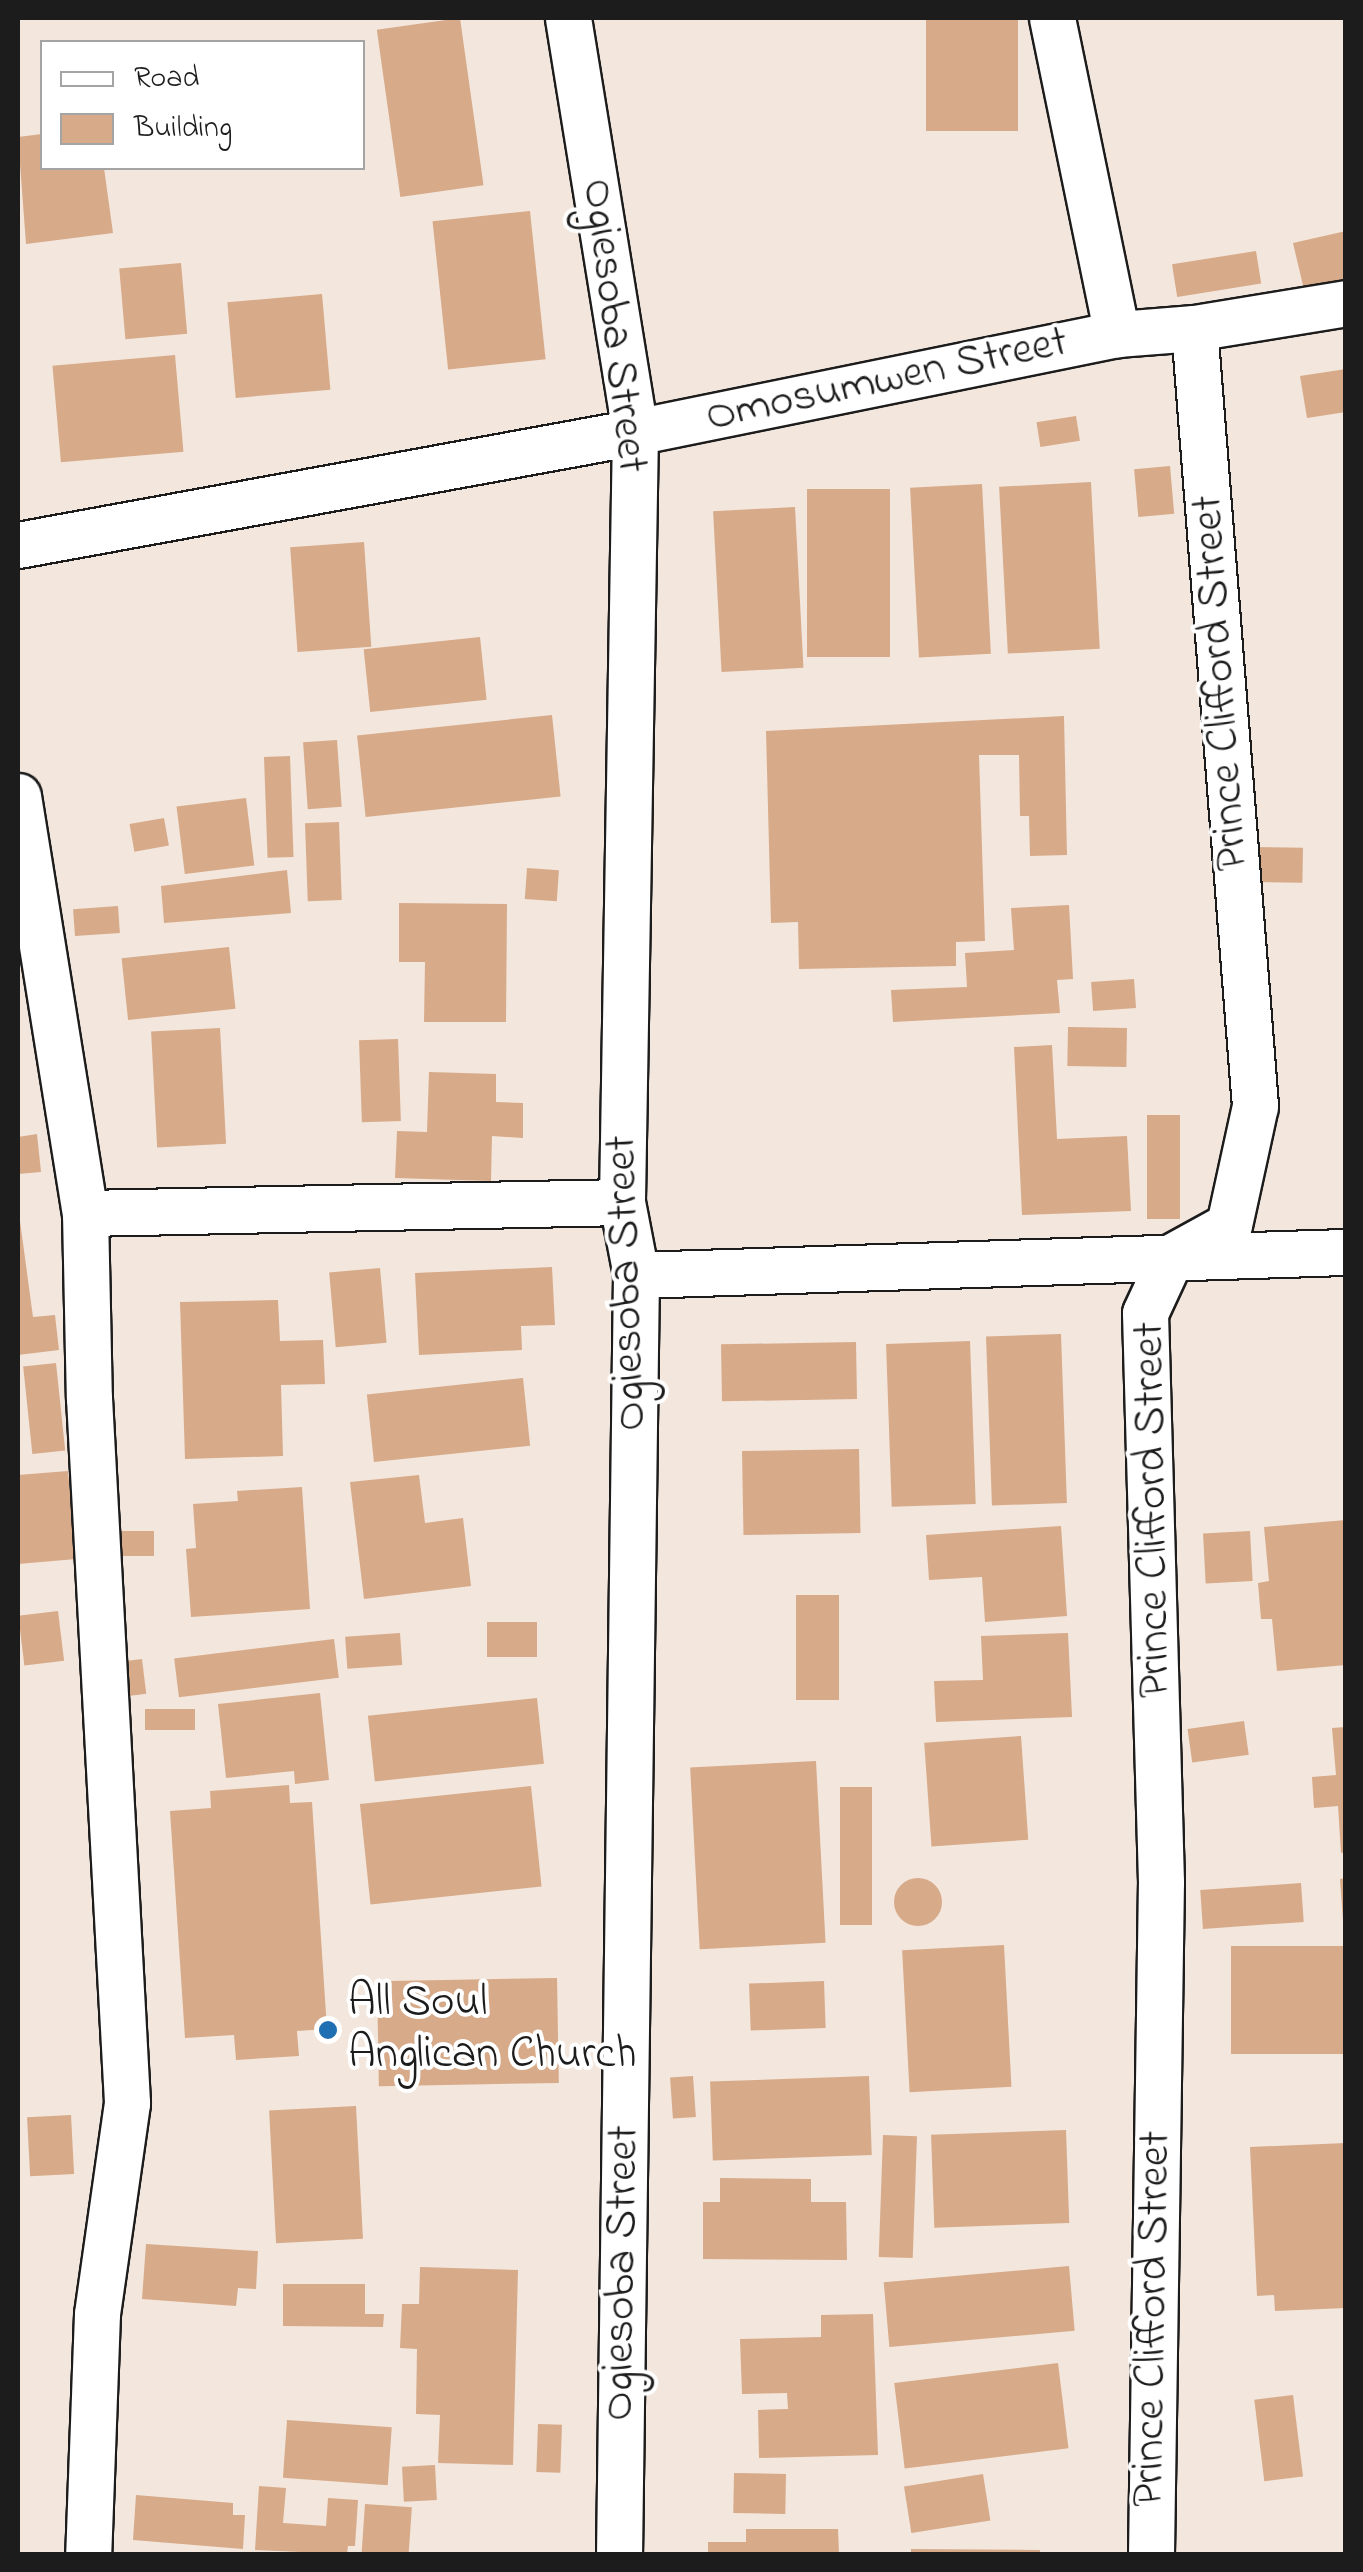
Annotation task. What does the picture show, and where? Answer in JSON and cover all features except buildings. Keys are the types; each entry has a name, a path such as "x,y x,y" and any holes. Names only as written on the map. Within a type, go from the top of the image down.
{"street":[{"name":"Ogiesoba Street","path":"568,18 635,432 622,1202 636,1275 620,2554"},
{"path":"1052,18 1118,334"},
{"name":"Omosumwen Street","path":"18,545 635,432 1118,334 1194,328 1346,303"},
{"name":"Prince Clifford Street","path":"1151,2554 1161,1882 1145,1313 1171,1257 1229,1225 1255,1106 1194,328"},
{"path":"18,796 86,1213 89,1398 127,2103 97,2314 88,2554"},
{"path":"86,1213 622,1202"},
{"path":"636,1275 1346,1252"}],"place":[{"name":"All Soul Anglican Church","path":"328,2030"}]}
